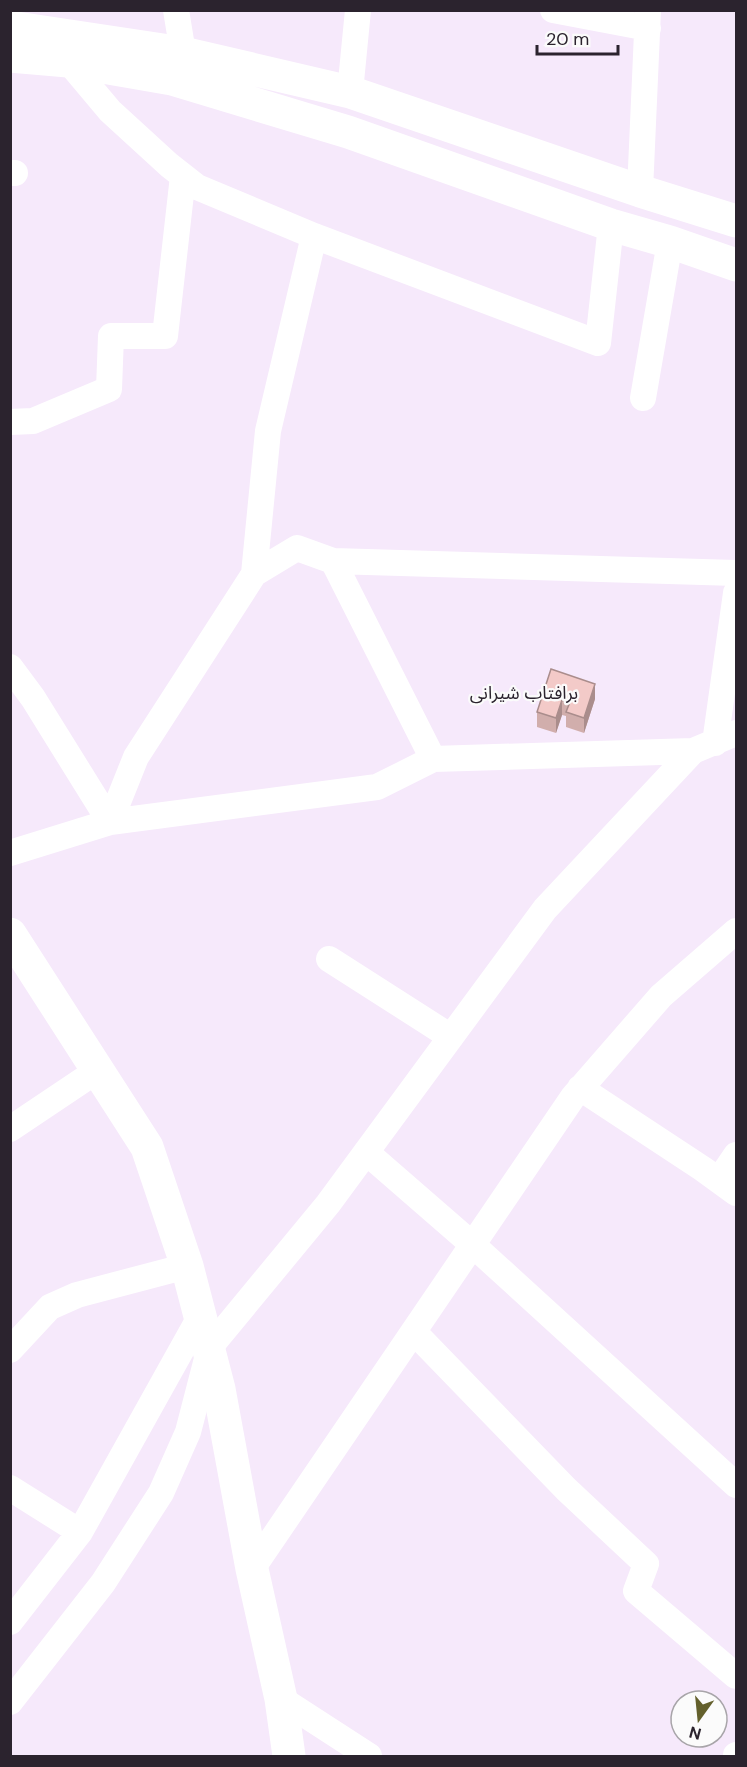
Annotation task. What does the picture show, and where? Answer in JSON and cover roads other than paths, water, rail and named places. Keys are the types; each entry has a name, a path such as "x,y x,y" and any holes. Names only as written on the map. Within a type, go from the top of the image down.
{"main road":[{"path":"10,27 183,53 350,92 640,191 736,221"},
{"path":"10,56 68,61 172,79 348,132 611,225 736,265"},
{"path":"10,934 147,1147 187,1266 210,1347 252,1569 281,1699 289,1756"}],"street":[{"path":"176,10 183,53"},
{"path":"350,92 358,10"},
{"path":"553,10 648,19 640,191"},
{"path":"68,61 110,111 197,187 314,236 598,343 611,225"},
{"path":"10,422 33,421 109,388 111,336 165,336 183,176"},
{"path":"254,574 268,430 314,236"},
{"path":"643,398 670,242"},
{"path":"110,822 136,757 254,574 297,548 333,561 736,573"},
{"path":"333,561 433,759"},
{"path":"10,1702 103,1583 161,1493 188,1432 210,1347 328,1204 545,909 715,742 736,593"},
{"path":"10,667 33,698 110,822"},
{"path":"10,853 110,822 377,787 433,759 715,742"},
{"path":"252,1569 580,1088 661,996 736,931"},
{"path":"329,959 451,1037"},
{"path":"10,1129 98,1070"},
{"path":"580,1088 728,1187 736,1155"},
{"path":"366,1152 473,1245 736,1485"},
{"path":"10,1350 50,1307 77,1295 187,1266"},
{"path":"10,1622 80,1532 201,1315"},
{"path":"414,1332 566,1489 646,1564 636,1591 736,1676"},
{"path":"10,1488 80,1532"},
{"path":"281,1699 369,1756"}],"district":[{"name":"برافتاب شیرانی","path":"524,693"}]}
